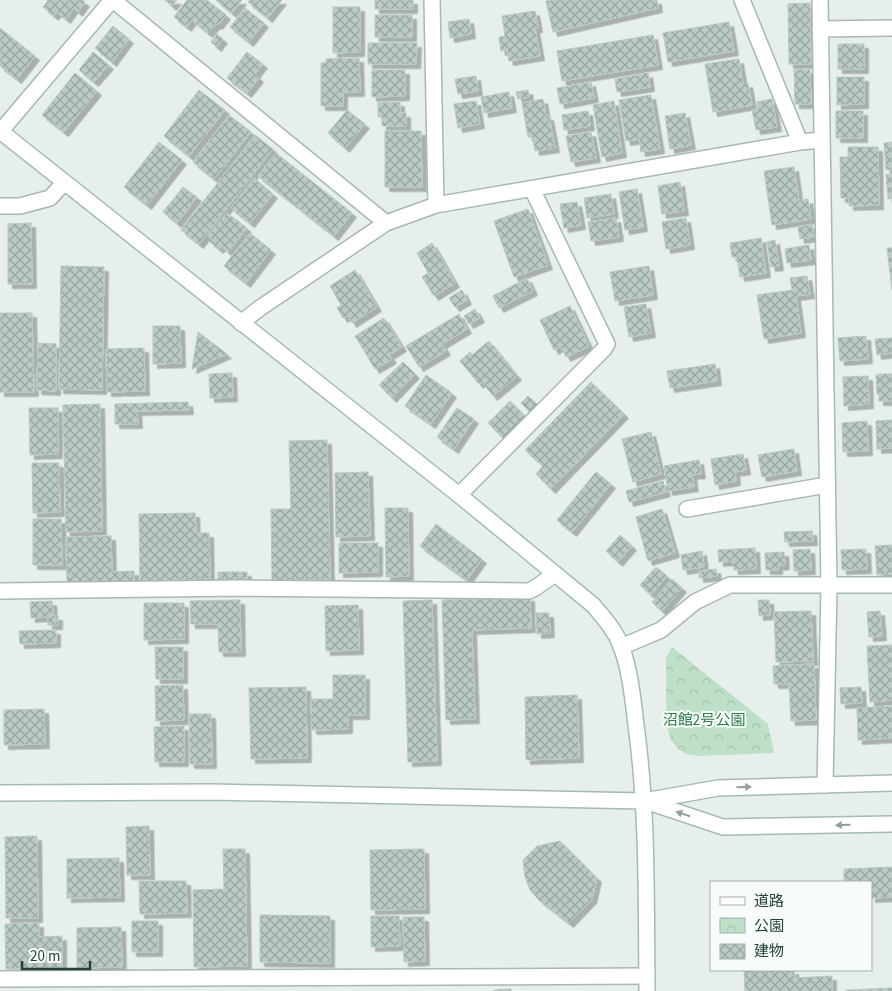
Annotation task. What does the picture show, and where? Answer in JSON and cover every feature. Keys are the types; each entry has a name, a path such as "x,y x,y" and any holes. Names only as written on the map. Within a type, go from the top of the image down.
{"street":[{"path":"0,979 131,985 647,984 644,801 638,739 631,685 621,647 610,626 593,606 459,496 0,132 113,0 386,223"},
{"path":"432,0 436,205"},
{"path":"742,0 800,142"},
{"path":"820,0 829,586 825,785"},
{"path":"820,29 892,28"},
{"path":"241,323 268,302 386,223 436,205 800,142 822,140"},
{"path":"0,206 20,206 50,198 64,182"},
{"path":"459,496 604,350 607,344 532,189"},
{"path":"687,509 827,484"},
{"path":"0,591 240,588 529,591 554,574"},
{"path":"621,647 661,630 695,602 730,585 892,586"},
{"path":"0,793 212,792 644,801 718,788 892,783"},
{"path":"644,801 723,827 892,824"}],"green space":[{"name":"沼館2号公園","path":"672,647 768,724 774,753 698,756 679,750 671,740 667,726 666,658"}],"building":[{"path":"46,0 82,0 85,2 78,12 74,8 66,19 57,12 54,16 43,7 48,1"},
{"path":"165,0 177,0 172,6"},
{"path":"187,0 207,0 226,15 208,33 192,20 187,27 174,17"},
{"path":"216,0 242,0 232,13"},
{"path":"250,0 282,0 268,18 248,2"},
{"path":"375,0 413,0 413,9 375,9"},
{"path":"657,0 658,8 553,32 546,1"},
{"path":"810,3 811,64 789,64 788,4"},
{"path":"333,7 360,7 360,52 333,53"},
{"path":"245,8 264,23 249,42 230,27"},
{"path":"535,11 538,28 535,28 540,56 509,61 507,50 501,51 499,37 505,36 502,16"},
{"path":"375,15 412,15 412,37 375,37"},
{"path":"469,19 471,34 450,38 448,22"},
{"path":"729,22 734,51 668,62 663,33"},
{"path":"113,26 129,39 112,62 95,48"},
{"path":"0,28 35,56 17,79 0,66"},
{"path":"217,34 223,39 217,47 211,42"},
{"path":"653,35 658,65 562,81 557,51"},
{"path":"368,43 417,43 416,64 368,64"},
{"path":"838,44 864,44 864,69 838,69"},
{"path":"93,52 109,65 94,82 79,70"},
{"path":"247,52 263,64 255,74 259,78 247,93 227,78"},
{"path":"359,58 360,92 343,92 343,106 321,106 321,63 326,63 326,59"},
{"path":"739,59 743,84 748,83 752,105 713,112 705,64"},
{"path":"810,69 811,104 795,104 794,70"},
{"path":"372,70 405,70 405,96 372,97"},
{"path":"75,73 97,91 64,132 42,115"},
{"path":"648,73 650,87 617,92 615,79"},
{"path":"476,76 478,91 458,94 455,79"},
{"path":"837,77 864,77 864,104 837,105"},
{"path":"591,82 594,98 560,104 557,88"},
{"path":"199,90 225,110 189,156 164,136"},
{"path":"528,90 529,97 518,99 516,92"},
{"path":"509,92 512,108 484,113 481,97"},
{"path":"651,95 660,149 641,152 639,139 626,141 619,100"},
{"path":"543,99 546,116 549,116 555,148 535,151 533,137 528,137 522,103"},
{"path":"772,99 777,127 756,130 752,110 758,109 757,102"},
{"path":"476,101 480,124 458,128 454,104"},
{"path":"614,101 622,153 602,157 593,105"},
{"path":"400,102 400,113 406,113 406,126 382,126 382,117 378,117 378,103"},
{"path":"347,110 365,124 345,148 328,133"},
{"path":"588,111 590,126 564,130 562,115"},
{"path":"836,111 863,111 863,138 836,138"},
{"path":"685,113 691,145 670,149 665,116"},
{"path":"229,115 251,132 214,179 193,162"},
{"path":"385,131 421,131 422,187 385,187"},
{"path":"591,132 596,158 571,162 566,136"},
{"path":"255,135 273,149 199,244 181,230"},
{"path":"159,142 182,160 147,205 124,187"},
{"path":"892,142 892,170 886,170 884,143"},
{"path":"848,147 878,147 879,205 849,206 849,198 841,198 840,157 848,157"},
{"path":"276,153 352,213 334,236 258,176"},
{"path":"794,167 799,201 808,199 811,219 772,225 764,171"},
{"path":"886,174 892,174 892,198 888,199"},
{"path":"254,178 273,194 250,223 231,208"},
{"path":"680,182 684,211 662,214 658,186"},
{"path":"183,187 197,197 177,223 163,212"},
{"path":"637,189 643,227 625,230 619,192"},
{"path":"611,194 614,214 587,218 584,198"},
{"path":"577,202 581,225 564,228 560,204"},
{"path":"528,209 548,265 514,277 494,221"},
{"path":"227,213 247,228 228,252 221,246 219,249 209,241 211,239 208,236"},
{"path":"616,218 619,237 591,241 588,222"},
{"path":"686,218 690,245 666,249 662,222"},
{"path":"31,223 32,284 8,284 8,224"},
{"path":"812,224 814,237 800,239 798,227"},
{"path":"250,233 271,250 246,283 224,266"},
{"path":"761,238 766,273 740,277 737,257 732,257 730,243"},
{"path":"775,240 779,266 771,267 767,242"},
{"path":"432,243 455,283 434,296 422,277 428,273 417,253"},
{"path":"809,245 811,260 787,263 785,249"},
{"path":"887,248 892,248 892,290"},
{"path":"61,266 104,267 102,390 59,389"},
{"path":"649,266 653,295 615,301 610,272"},
{"path":"355,270 377,307 352,323 348,315 343,318 337,308 341,305 330,286"},
{"path":"807,276 810,294 796,296 801,333 764,339 757,295 792,290 790,278"},
{"path":"527,278 533,291 499,308 493,296"},
{"path":"462,290 467,300 455,307 449,298"},
{"path":"646,304 651,333 629,337 624,307"},
{"path":"570,306 589,346 566,357 561,346 554,350 540,320"},
{"path":"475,309 480,318 469,324 464,316"},
{"path":"0,313 32,313 34,392 0,392"},
{"path":"459,314 467,329 442,344 446,351 419,367 406,346"},
{"path":"384,318 402,347 389,355 392,359 375,369 355,336"},
{"path":"153,326 180,326 181,363 153,364"},
{"path":"198,332 227,354 192,369"},
{"path":"866,336 868,359 840,361 838,338"},
{"path":"892,338 892,353 877,355 875,339"},
{"path":"489,341 517,376 493,396 482,382 479,384 460,361 470,352 472,355"},
{"path":"38,343 56,344 56,391 37,390"},
{"path":"144,348 145,391 107,392 106,349"},
{"path":"403,362 415,374 392,398 379,385"},
{"path":"715,364 717,381 670,388 667,371"},
{"path":"232,373 233,397 210,398 209,374"},
{"path":"892,374 892,401 879,401 876,375"},
{"path":"426,375 452,393 431,424 405,406"},
{"path":"868,376 869,404 844,406 843,377"},
{"path":"591,382 624,414 551,489 536,474 543,466 525,450"},
{"path":"528,396 538,405 530,412 521,403"},
{"path":"510,401 526,417 504,439 488,423"},
{"path":"188,402 189,410 137,411 138,424 115,424 115,404"},
{"path":"100,404 102,531 66,532 63,405"},
{"path":"29,408 58,408 58,454 30,455"},
{"path":"457,408 474,419 454,449 437,437"},
{"path":"892,420 892,448 877,449 876,421"},
{"path":"867,421 868,451 843,452 842,423"},
{"path":"651,432 661,474 633,482 622,439"},
{"path":"327,440 330,579 272,580 271,509 291,509 289,441"},
{"path":"794,449 797,471 762,477 758,455"},
{"path":"743,454 746,470 735,472 736,481 715,485 711,459"},
{"path":"699,460 701,474 692,475 694,487 668,491 664,466"},
{"path":"32,463 59,463 60,512 33,513"},
{"path":"368,472 370,536 336,537 335,473"},
{"path":"596,472 611,484 572,532 557,520"},
{"path":"663,481 666,492 629,502 626,491"},
{"path":"385,508 408,508 409,576 386,577"},
{"path":"662,509 675,553 648,561 636,517"},
{"path":"195,513 196,533 209,533 210,579 140,581 139,514"},
{"path":"33,519 61,519 62,565 33,565"},
{"path":"436,524 482,559 467,580 420,546"},
{"path":"812,531 813,541 785,542 784,532"},
{"path":"620,535 632,546 618,562 606,551"},
{"path":"111,536 112,572 134,571 134,583 67,585 66,537"},
{"path":"339,543 378,543 378,572 339,573"},
{"path":"892,545 892,574 877,575 875,546"},
{"path":"755,548 756,569 734,570 733,561 719,562 718,550"},
{"path":"810,549 811,570 794,571 793,550"},
{"path":"866,549 867,569 842,570 841,550"},
{"path":"702,551 704,567 683,570 681,555"},
{"path":"784,552 785,565 778,566 778,570 766,570 765,553"},
{"path":"656,567 667,576 651,595 640,585"},
{"path":"716,569 717,576 699,578 699,571"},
{"path":"218,572 247,572 247,579 218,580"},
{"path":"672,579 682,588 662,611 652,602"},
{"path":"530,597 531,628 472,630 475,719 446,720 442,600"},
{"path":"240,600 241,652 219,652 218,624 191,624 190,601"},
{"path":"432,600 437,761 408,762 403,601"},
{"path":"758,600 769,600 770,615 759,616"},
{"path":"52,601 53,616 58,616 58,625 48,625 48,617 31,618 30,602"},
{"path":"144,603 184,603 184,639 144,640"},
{"path":"358,605 359,650 326,651 325,606"},
{"path":"811,611 813,661 776,662 774,612"},
{"path":"880,611 882,636 869,637 867,612"},
{"path":"536,613 549,613 550,633 537,634"},
{"path":"56,630 56,643 20,644 19,631"},
{"path":"892,645 892,700 870,702 867,646"},
{"path":"155,647 183,647 183,679 156,679"},
{"path":"814,664 816,720 791,721 789,684 774,684 773,666"},
{"path":"333,675 365,675 365,715 348,715 348,729 312,730 311,699 333,699"},
{"path":"183,685 184,720 156,721 155,686"},
{"path":"306,687 307,758 251,759 249,688"},
{"path":"861,687 862,703 841,704 840,688"},
{"path":"577,695 579,758 526,760 525,697"},
{"path":"892,706 892,738 858,740 857,708"},
{"path":"44,709 45,744 4,745 4,710"},
{"path":"189,714 211,714 212,764 190,764"},
{"path":"184,726 184,762 155,762 154,727"},
{"path":"149,826 150,875 127,875 126,827"},
{"path":"37,836 38,918 6,918 5,837"},
{"path":"560,841 597,878 592,899 569,923 539,900 530,890 525,877 523,860 537,846"},
{"path":"223,849 245,849 247,966 194,967 193,890 224,889"},
{"path":"424,849 425,909 371,910 370,850"},
{"path":"119,858 120,897 67,898 67,859"},
{"path":"892,867 892,897 872,898 872,881 844,881 844,869"},
{"path":"139,881 186,881 187,913 140,914"},
{"path":"260,915 330,916 330,963 260,962"},
{"path":"371,916 399,916 400,946 371,947"},
{"path":"403,917 424,917 425,961 404,962"},
{"path":"132,921 158,921 158,952 132,952"},
{"path":"39,923 39,937 62,936 62,968 6,969 5,924"},
{"path":"121,927 122,967 77,968 77,928"},
{"path":"744,971 794,971 795,978 832,976 832,991 745,991"},
{"path":"892,988 892,991 846,991 846,990"},
{"path":"511,989 511,991 494,991 494,990"}]}
